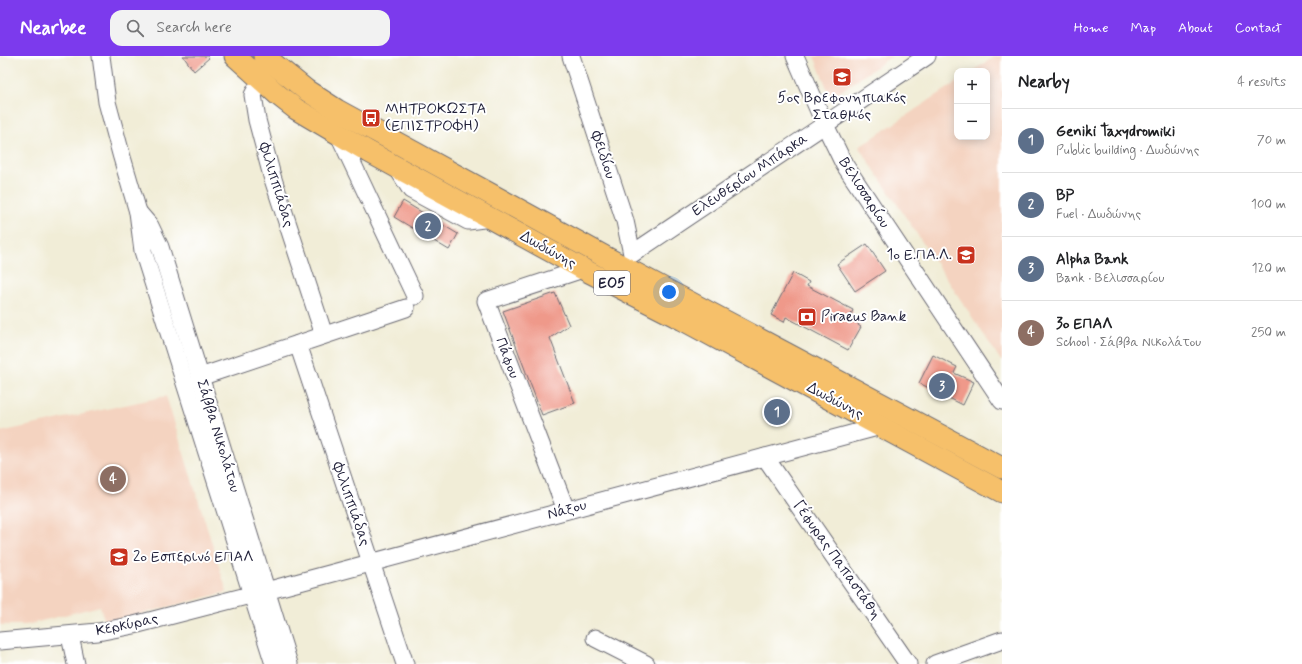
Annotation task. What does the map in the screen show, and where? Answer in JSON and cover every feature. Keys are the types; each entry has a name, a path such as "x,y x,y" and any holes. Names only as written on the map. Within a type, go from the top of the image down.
{"main road":[{"name":"Δωδώνης","path":"234,56 260,80 296,109 339,135 583,269 683,320 1002,492"},
{"name":"Δωδώνης","path":"264,56 287,76 324,102 627,263 1002,468"}],"street":[{"name":"Σάββα Νικολάτου","path":"101,56 107,102 113,128 138,212 143,251 226,514 289,664"},
{"name":"Φειδίου","path":"571,56 625,222 627,263"},
{"name":"Βελισσαρίου","path":"795,56 844,164 1002,401"},
{"name":"Ελευθερίου Μπάρκα","path":"627,263 927,56"},
{"name":"Φιλιππιάδας","path":"260,80 253,95 257,120 274,184 324,335"},
{"path":"200,377 324,335 411,302 339,135"},
{"name":"Σάββα Νικολάτου","path":"138,212 150,226 160,247 200,377 259,593 274,664"},
{"name":"Πάφου","path":"566,510 486,301 583,269"},
{"name":"Φιλιππιάδας","path":"298,344 405,664"},
{"name":"Νάξου","path":"259,593 881,426"},
{"name":"Γέφυρας Παπαστάθη","path":"765,457 908,664"},
{"name":"Κερκύρας","path":"0,642 98,632 134,625 259,593"},
{"path":"70,636 76,664"},
{"path":"595,638 646,664"},
{"path":"935,664 1002,640"}],"shaded area":[{"name":"5ος Βρεφονηπιακός Σταθμός","path":"814,56 892,56 831,98"},
{"name":"1ο Ε.ΠΑ.Λ.","path":"995,56 1002,56 1002,362 859,147 954,84 954,140 990,140 990,68 977,68"},
{"path":"166,396 227,592 105,623 100,606 26,625 0,625 0,432"}],"building":[{"path":"183,56 207,56 209,58 194,71"},
{"path":"403,201 458,234 449,250 394,217"},
{"path":"867,244 885,271 855,291 837,264"},
{"path":"793,273 809,282 807,286 853,310 851,315 860,320 858,325 861,327 848,350 786,317 784,322 771,315"},
{"path":"555,293 569,325 550,338 575,403 542,415 503,311"},
{"path":"933,355 957,367 954,373 974,382 963,405 919,383"}],"place":[{"name":"5ος Βρεφονηπιακός Σταθμός","path":"842,77"},
{"name":"ΜΗΤΡΟΚΩΣΤΑ (ΕΠΙΣΤΡΟΦΗ)","path":"371,118"},
{"name":"BP","path":"428,226"},
{"name":"1ο Ε.ΠΑ.Λ.","path":"966,255"},
{"name":"Piraeus Bank","path":"807,317"},
{"name":"Alpha Bank","path":"942,386"},
{"name":"Geniki Taxydromiki","path":"777,412"},
{"name":"3ο ΕΠΑΛ","path":"113,479"},
{"name":"2ο Εσπερινό ΕΠΑΛ","path":"119,557"}]}
